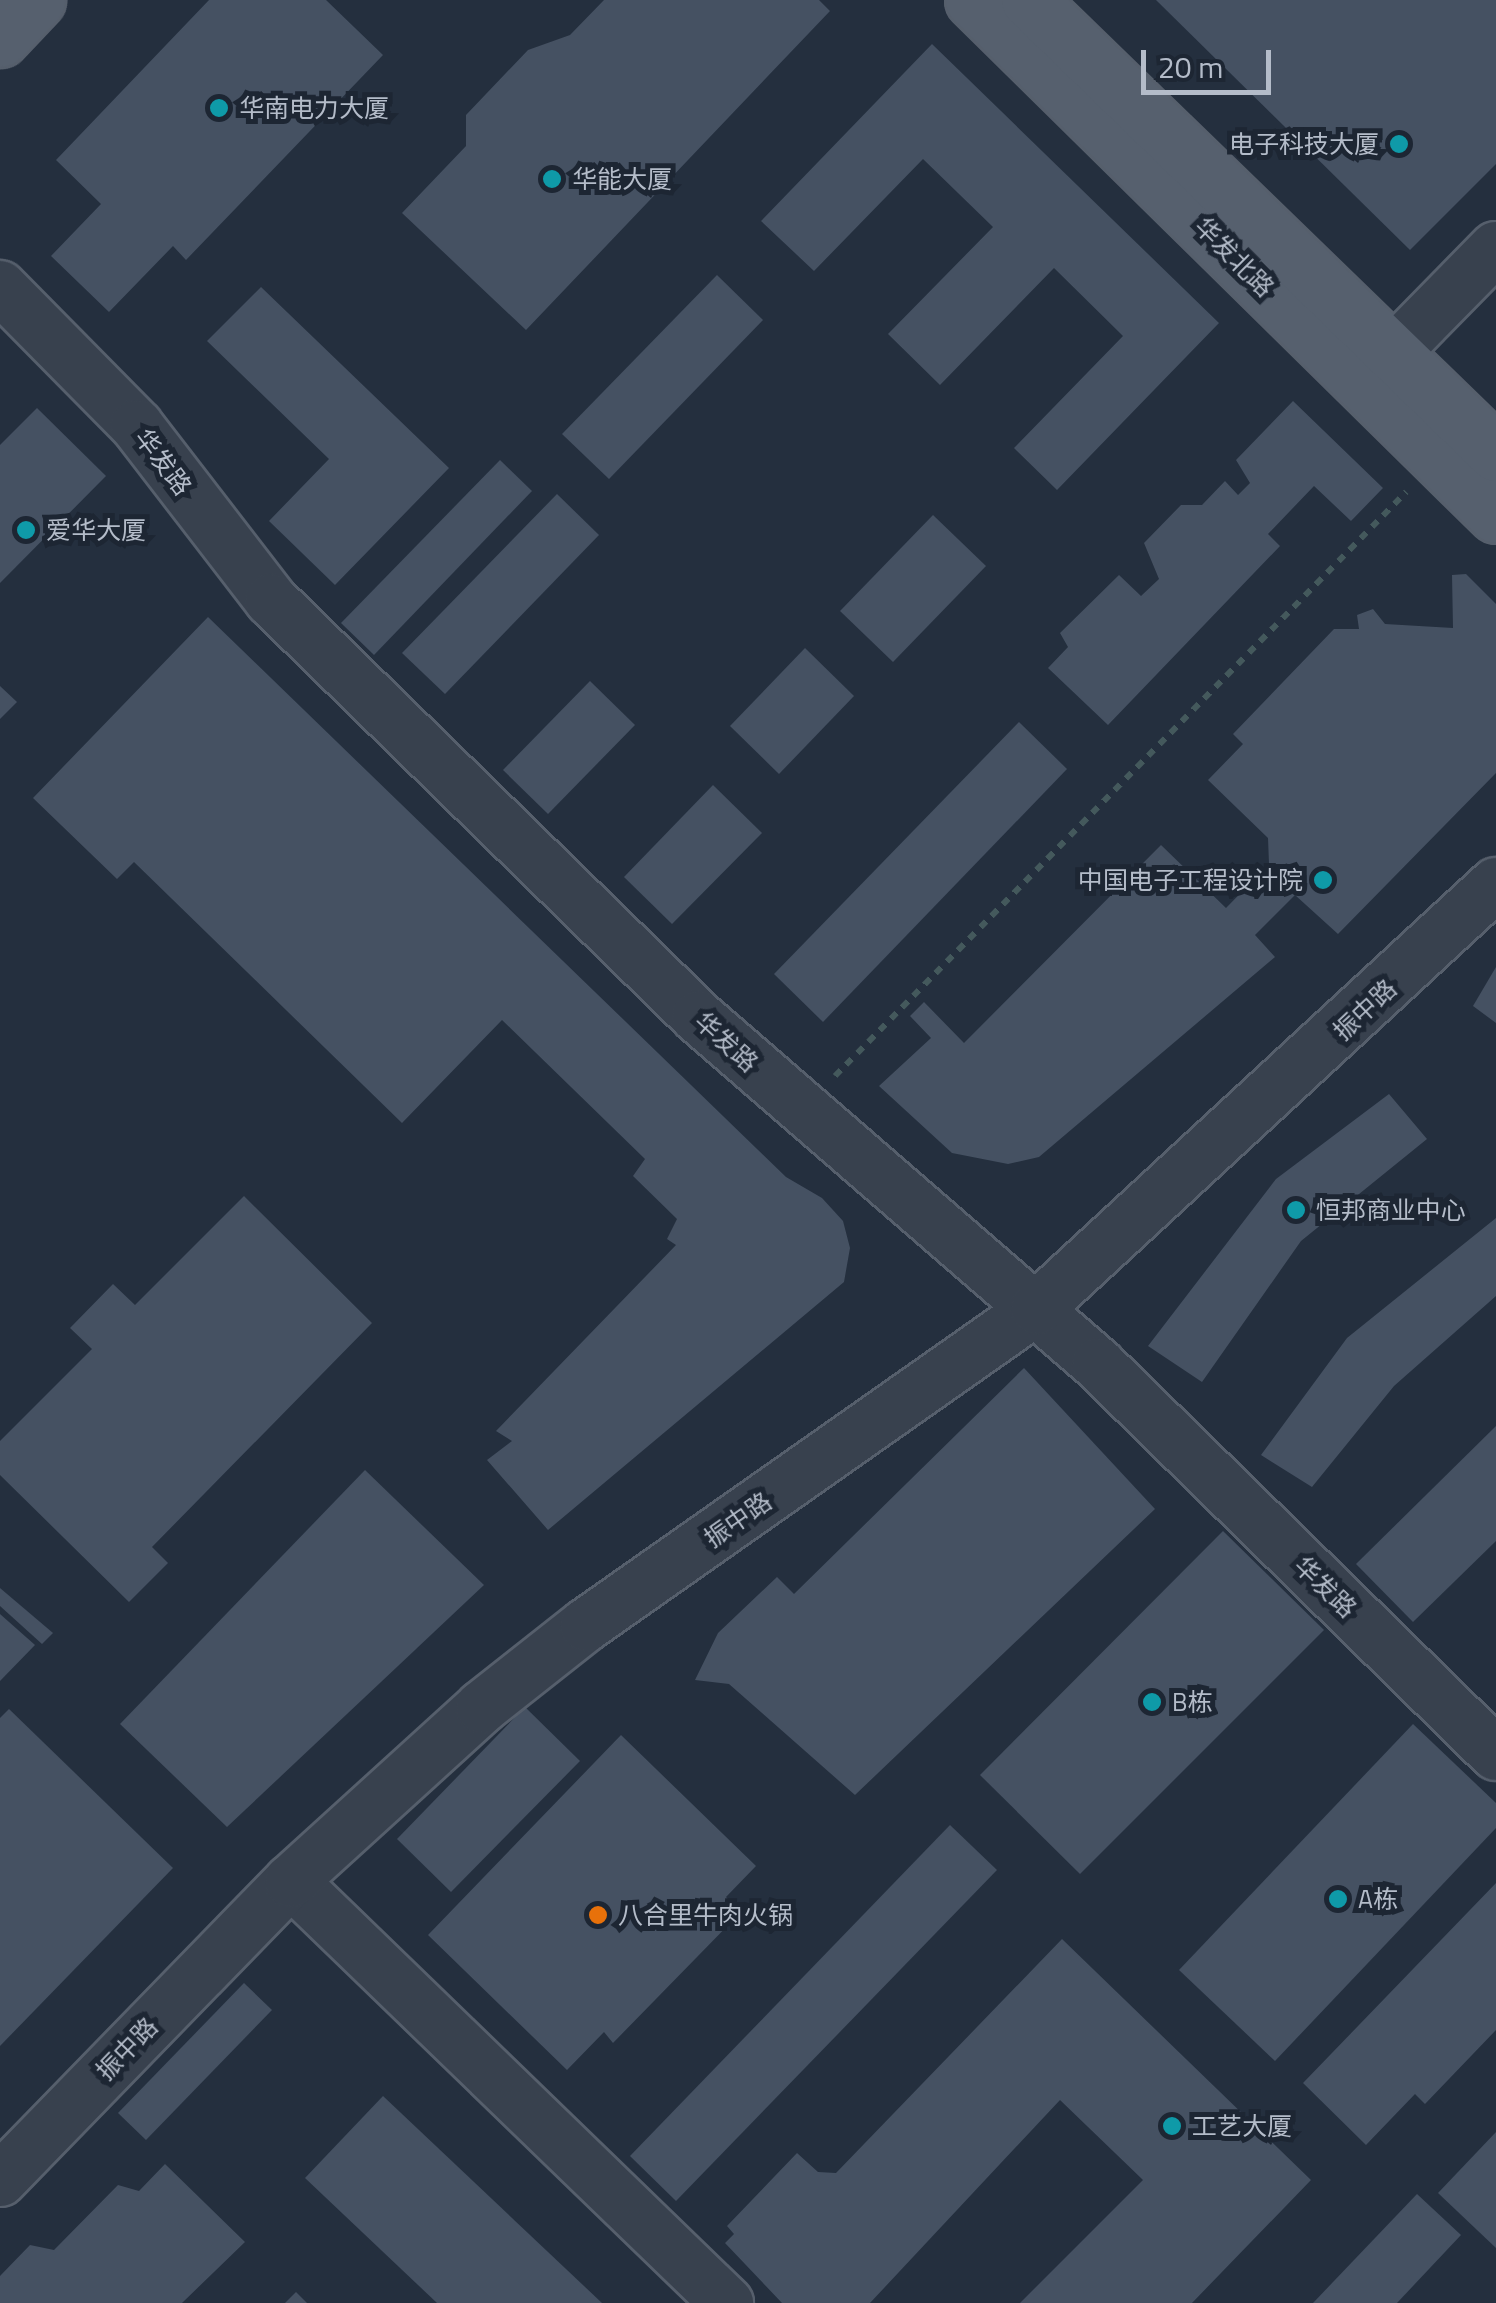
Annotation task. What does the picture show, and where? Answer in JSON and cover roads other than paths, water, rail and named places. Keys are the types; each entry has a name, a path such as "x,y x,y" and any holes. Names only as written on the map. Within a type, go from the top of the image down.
{"main road":[{"path":"0,39 37,0"},
{"name":"华发北路","path":"973,0 1496,514"},
{"name":"华发北路","path":"1030,0 1496,452"}],"street":[{"path":"1393,353 1496,248"},
{"name":"华发路","path":"0,287 137,426 271,600 698,1017 1037,1308 1496,1754"},
{"name":"振中路","path":"0,2180 291,1881 531,1667 1037,1308 1496,884"},
{"path":"291,1881 727,2303"}],"place":[{"name":"华南电力大厦","path":"219,108"},
{"name":"电子科技大厦","path":"1399,144"},
{"name":"华能大厦","path":"552,179"},
{"name":"爱华大厦","path":"26,530"},
{"name":"中国电子工程设计院","path":"1323,880"},
{"name":"恒邦商业中心","path":"1296,1210"},
{"name":"B栋","path":"1152,1702"},
{"name":"A栋","path":"1338,1899"},
{"name":"八合里牛肉火锅","path":"598,1915"},
{"name":"工艺大厦","path":"1172,2126"}]}
